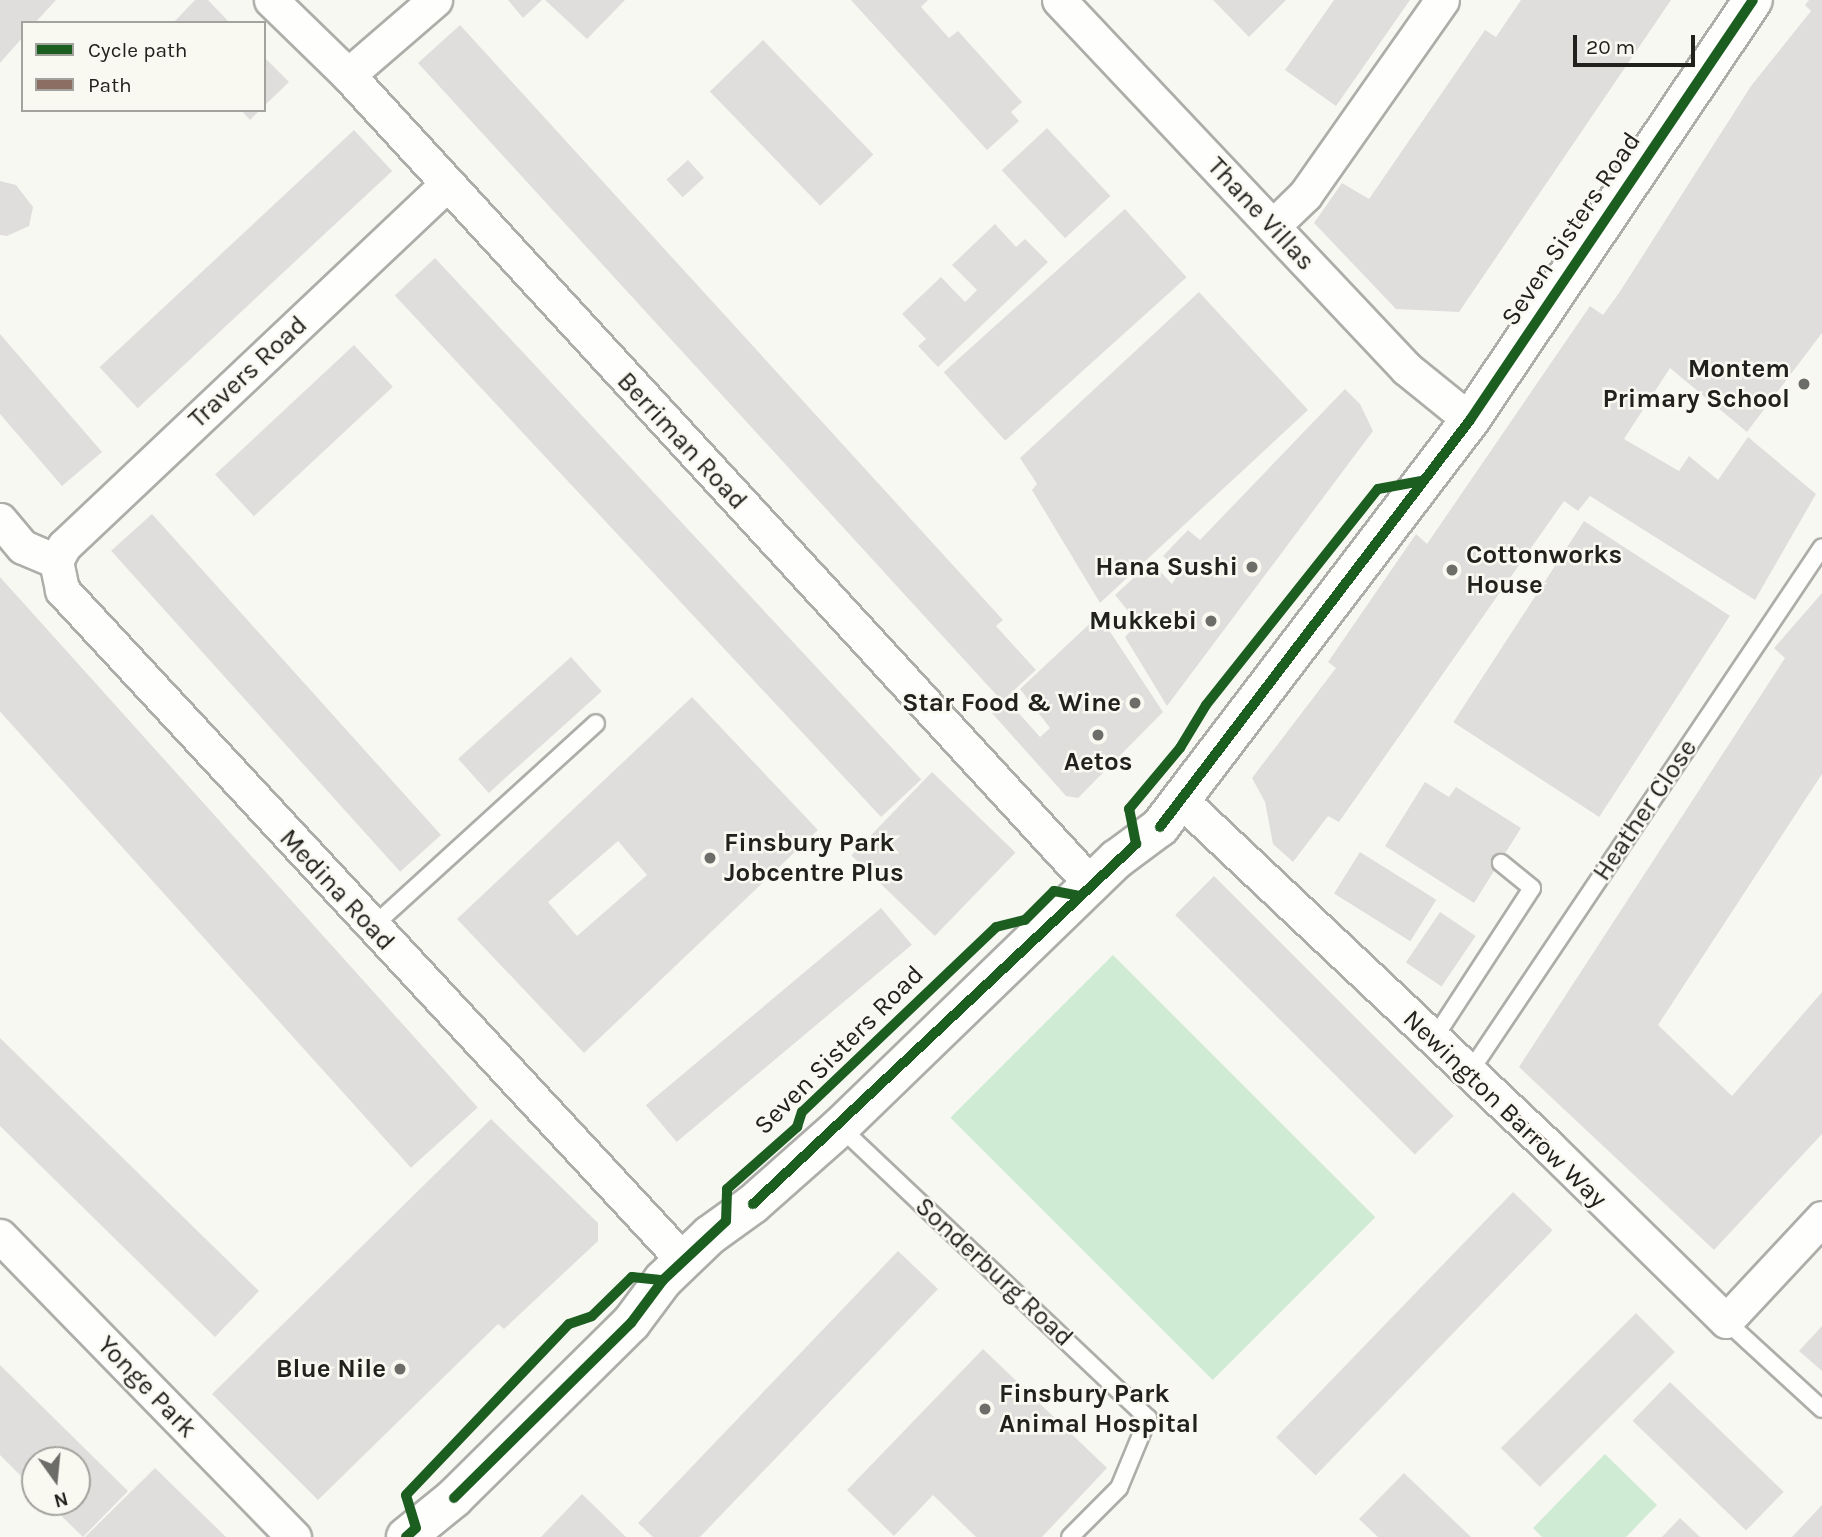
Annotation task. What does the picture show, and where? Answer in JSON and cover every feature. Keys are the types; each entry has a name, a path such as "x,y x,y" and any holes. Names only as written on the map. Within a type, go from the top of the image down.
{"highway":[{"name":"Seven Sisters Road","path":"416,1534 631,1323 663,1280 840,1127 1092,884 1160,827 1470,420 1753,0"}],"street":[{"name":"Berriman Road","path":"271,0 348,75 445,186 1092,884"},
{"path":"348,75 435,0"},
{"name":"Thane Villas","path":"1059,0 1426,388 1470,420"},
{"path":"1273,226 1304,195 1442,0"},
{"name":"Travers Road","path":"56,561 64,546 445,186"},
{"path":"0,520 23,547 56,561"},
{"name":"Medina Road","path":"56,561 62,590 371,928 684,1261"},
{"name":"Newington Barrow Way","path":"1182,801 1549,1147 1726,1321"},
{"path":"1726,1321 1822,1218"},
{"name":"Yonge Park","path":"0,1236 294,1537"}],"lane":[{"name":"Heather Close","path":"1469,1073 1822,547"},
{"path":"371,928 596,723"},
{"path":"1433,1040 1532,888 1501,863"},
{"name":"Sonderburg Road","path":"840,1127 1148,1418 1119,1488 1070,1537"},
{"path":"1726,1321 1822,1409"}],"green space":[{"path":"1113,955 1375,1217 1213,1380 950,1118"},
{"path":"1605,1454 1657,1505 1626,1537 1542,1537 1533,1528"}],"building":[{"path":"0,0 56,0 37,21 21,21 21,39 0,63"},
{"path":"195,0 208,0 228,21 175,21"},
{"path":"508,0 542,0 523,18"},
{"path":"545,0 625,0 587,39"},
{"path":"851,0 928,0 921,7 949,38 958,31 1022,102 1011,112 1019,121 987,150"},
{"path":"1213,0 1286,0 1249,37"},
{"path":"1334,0 1410,0 1336,106 1285,70"},
{"path":"1521,0 1671,0 1459,312 1396,309 1314,223 1342,183 1369,199 1485,30 1496,37"},
{"path":"1809,0 1822,0 1822,333 1747,432 1670,368 1624,439 1679,471 1689,456 1718,480 1748,437 1816,494 1755,600 1590,496 1578,511 1564,501 1339,822 1328,816 1293,862 1273,844 1265,802 1252,778 1336,668 1328,662 1416,534 1427,544 1590,306 1603,315 1619,293 1751,86 1811,11 1805,5"},
{"path":"460,25 1003,620 996,626 1036,670 1002,701 418,63"},
{"path":"763,40 873,154 820,206 710,91"},
{"path":"266,59 289,82 266,104"},
{"path":"243,112 258,112 250,120"},
{"path":"1047,128 1110,196 1065,238 1002,170"},
{"path":"354,130 392,171 138,408 99,367"},
{"path":"688,160 704,178 683,197 666,179"},
{"path":"0,181 16,185 33,207 29,226 7,236 0,235"},
{"path":"1125,209 1187,277 1005,441 944,372"},
{"path":"995,224 1016,247 1025,239 1048,262 938,367 918,346 926,339 902,314 941,277 965,302 977,290 952,265"},
{"path":"435,258 921,779 881,817 395,296"},
{"path":"1199,292 1308,410 1100,603 1032,490 1037,484 1020,458"},
{"path":"0,334 102,452 62,486 0,414"},
{"path":"354,345 393,387 254,516 215,475"},
{"path":"1345,389 1360,404 1373,431 1167,706 1125,637 1138,623 1115,595 1151,562 1172,584 1180,571 1163,556 1188,530 1200,540"},
{"path":"152,514 441,835 400,872 111,551"},
{"path":"1584,521 1730,616 1599,817 1453,722"},
{"path":"0,577 478,1108 411,1168 0,712"},
{"path":"1822,593 1822,774 1658,1025 1732,1096 1822,992 1822,1134 1714,1250 1519,1067 1785,658 1774,648"},
{"path":"1099,615 1163,712 1078,798 1066,796 992,713 1007,700 1040,737 1050,728 1020,689"},
{"path":"571,657 602,691 489,793 458,759"},
{"name":"Finsbury Park Jobcentre Plus","path":"692,697 818,830 584,1053 457,919","holes":["618,841 647,875 577,936 548,902"]},
{"path":"932,772 1015,853 935,936 851,855"},
{"path":"1425,782 1449,797 1456,787 1521,828 1474,903 1385,846"},
{"path":"1360,852 1436,900 1410,941 1334,894"},
{"path":"1214,876 1454,1116 1415,1155 1175,915"},
{"path":"881,908 912,945 677,1142 646,1105"},
{"path":"1440,912 1476,936 1442,987 1406,963"},
{"path":"0,1038 259,1291 215,1337 0,1126"},
{"path":"491,1119 598,1223 598,1241 504,1329 498,1324 318,1500 212,1394"},
{"path":"1513,1192 1553,1230 1316,1476 1276,1437"},
{"path":"898,1251 938,1289 700,1537 653,1537 638,1523"},
{"path":"1636,1313 1675,1352 1540,1487 1501,1448"},
{"path":"1822,1326 1822,1371 1799,1351"},
{"name":"Finsbury Park Animal Hospital","path":"983,1349 1107,1468 1042,1537 976,1537 933,1495 894,1536 847,1490"},
{"path":"0,1365 82,1446 21,1446 21,1476 0,1455"},
{"path":"1670,1382 1784,1492 1746,1531 1632,1421"},
{"path":"91,1455 128,1491 83,1537 61,1516 91,1516"},
{"path":"155,1468 226,1537 85,1537"},
{"path":"1404,1473 1471,1537 1378,1537 1359,1519"},
{"path":"582,1494 626,1537 541,1537"},
{"path":"1822,1505 1822,1537 1792,1537"},
{"path":"1680,1518 1700,1537 1662,1537"}],"marked path":[{"path":"1513,1114 1549,1147"}],"cycle path":[{"path":"1160,827 1470,420 1753,0"},
{"path":"753,1204 1136,844 1129,809 1180,748 1206,705 1378,489 1421,481"},
{"path":"454,1498 631,1323 663,1280 726,1221 727,1189 797,1127 802,1112 996,927 1025,920 1054,891 1080,896"},
{"path":"406,1537 416,1528 406,1495 569,1324 592,1316 632,1277 663,1280"}],"place":[{"name":"Montem Primary School","path":"1804,384"},
{"name":"Hana Sushi","path":"1252,567"},
{"name":"Cottonworks House","path":"1452,570"},
{"name":"Mukkebi","path":"1211,621"},
{"name":"Star Food & Wine","path":"1135,703"},
{"name":"Aetos","path":"1098,735"},
{"name":"Finsbury Park Jobcentre Plus","path":"710,858"},
{"name":"Blue Nile","path":"400,1369"},
{"name":"Finsbury Park Animal Hospital","path":"985,1409"}]}
